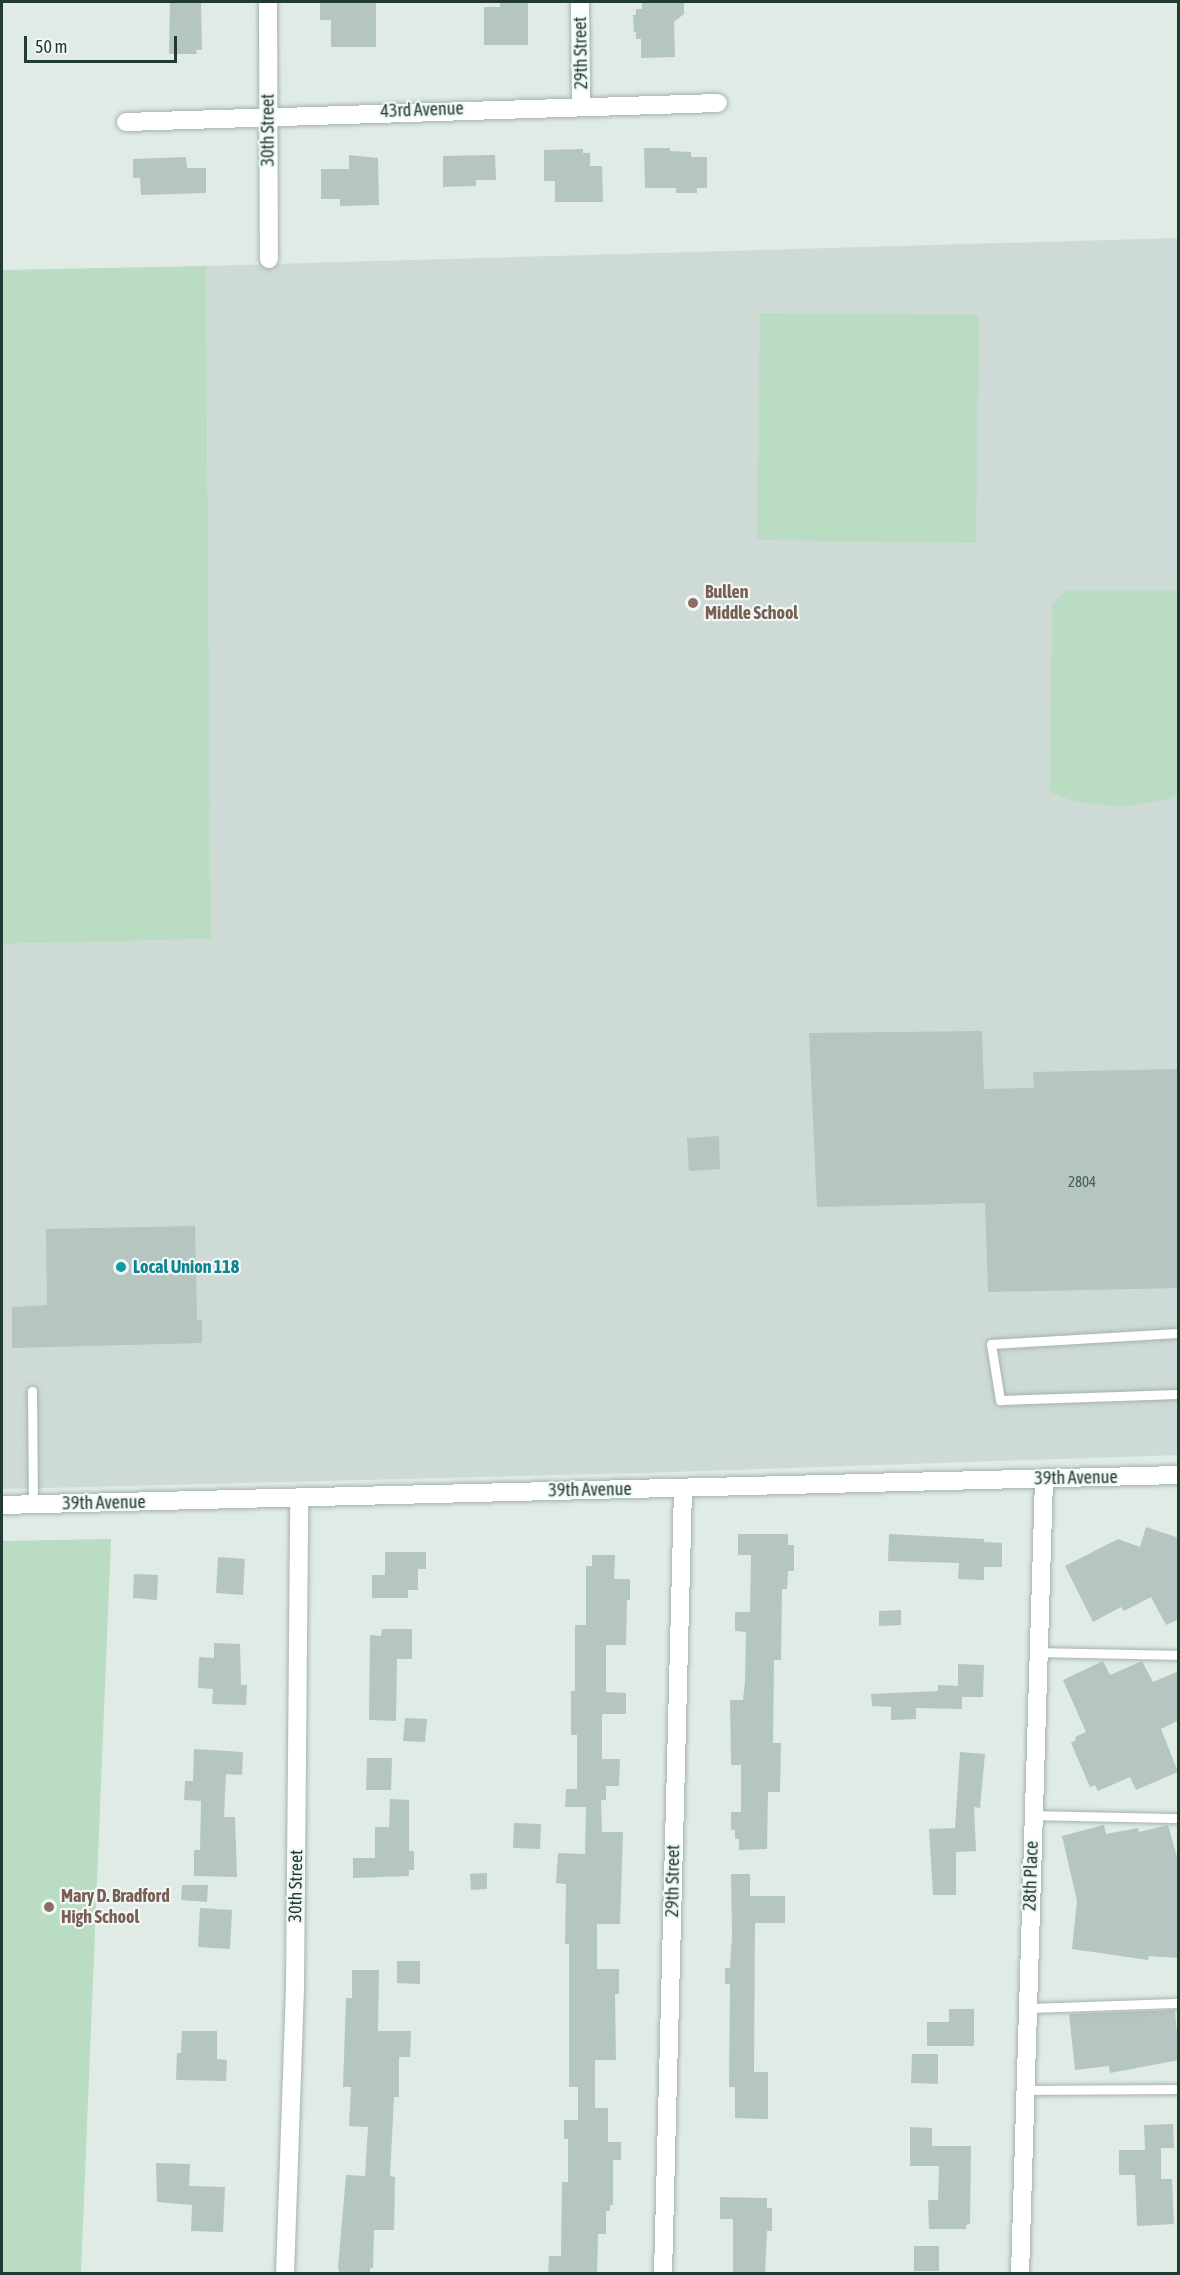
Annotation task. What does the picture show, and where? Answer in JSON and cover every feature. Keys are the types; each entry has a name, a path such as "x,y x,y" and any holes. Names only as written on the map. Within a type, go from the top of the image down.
{"street":[{"name":"30th Street","path":"268,2 269,259"},
{"name":"29th Street","path":"580,2 581,105"},
{"name":"43rd Avenue","path":"126,122 268,115 718,103"},
{"name":"39th Avenue","path":"2,1505 1179,1475"},
{"name":"28th Place","path":"1020,2274 1044,1479"},
{"name":"29th Street","path":"663,2274 683,1488"},
{"name":"30th Street","path":"285,2274 295,1986 299,1497"}],"lane":[{"path":"1179,1333 991,1344 1000,1400 1179,1394"},
{"path":"32,1391 33,1504"},
{"path":"1038,1652 1179,1655"},
{"path":"1033,1815 1179,1818"},
{"path":"1027,2008 1179,2003"},
{"path":"1024,2090 1179,2089"}],"shaded area":[{"name":"Bullen Middle School","path":"1178,238 1178,1455 641,1473 2,1489 2,944 211,939 206,266"}],"green space":[{"path":"206,266 211,939 2,944 2,270"},
{"path":"760,313 979,315 976,543 757,540"},
{"path":"1066,590 1178,590 1178,794 1166,800 1120,807 1074,801 1050,792 1052,605"},
{"name":"Mary D. Bradford High School","path":"111,1539 81,2273 2,2273 2,1541"}],"building":[{"path":"170,2 201,2 202,50 196,50 197,54 169,54"},
{"path":"320,2 376,3 376,47 331,47 331,20 320,20"},
{"path":"500,2 528,2 528,45 484,45 484,7 500,7"},
{"path":"642,2 684,2 684,14 674,22 675,57 641,58 641,39 636,39 633,15 636,15 636,9 642,9"},
{"path":"644,148 670,148 670,151 691,152 691,157 707,157 707,188 697,188 697,193 676,193 676,188 645,188"},
{"path":"583,149 583,153 590,153 590,166 602,166 603,202 555,202 555,181 544,181 544,150"},
{"path":"349,155 378,158 379,205 340,206 340,199 321,199 321,169 349,169"},
{"path":"495,155 496,180 476,180 476,186 443,187 443,156"},
{"path":"186,157 187,168 206,168 206,193 141,195 140,178 133,178 133,159"},
{"path":"982,1031 984,1089 1034,1088 1033,1072 1179,1069 1179,1288 988,1292 985,1203 817,1207 809,1033"},
{"path":"719,1136 720,1169 689,1171 687,1138"},
{"name":"Local Union 118","path":"195,1226 197,1320 202,1320 202,1343 12,1348 12,1307 47,1305 46,1229"},
{"path":"1146,1527 1179,1538 1179,1619 1166,1625 1151,1597 1124,1611 1121,1607 1093,1622 1065,1566 1118,1539 1140,1547"},
{"path":"738,1534 788,1534 788,1545 794,1545 794,1571 788,1571 787,1589 782,1589 781,1660 774,1660 773,1743 781,1743 780,1792 768,1792 767,1849 739,1850 739,1839 735,1839 735,1830 731,1830 731,1812 741,1812 741,1765 731,1765 730,1700 743,1700 746,1632 735,1631 735,1612 750,1612 751,1555 738,1555"},
{"path":"889,1534 984,1539 984,1542 1002,1543 1002,1567 984,1567 984,1580 958,1579 959,1563 888,1561"},
{"path":"385,1552 426,1552 426,1569 418,1569 418,1590 408,1590 408,1598 372,1598 372,1575 385,1575"},
{"path":"592,1555 615,1555 614,1579 630,1579 626,1645 606,1645 606,1692 626,1693 626,1714 602,1714 602,1759 620,1759 619,1786 606,1786 606,1800 601,1800 602,1832 623,1832 620,1924 597,1924 597,1969 619,1969 619,1994 615,1994 616,2060 595,2060 595,2108 608,2108 608,2142 621,2142 621,2160 613,2160 613,2205 610,2205 610,2211 606,2211 606,2234 598,2234 597,2274 548,2274 549,2256 561,2256 562,2182 568,2182 568,2139 564,2139 564,2120 578,2120 578,2087 569,2087 569,1944 565,1944 566,1884 556,1883 558,1853 585,1854 586,1807 565,1807 566,1789 577,1789 577,1735 571,1735 571,1691 575,1691 575,1625 586,1625 586,1566 592,1566"},
{"path":"218,1557 245,1559 243,1595 216,1593"},
{"path":"134,1574 158,1575 157,1600 133,1598"},
{"path":"901,1610 901,1625 879,1626 879,1611"},
{"path":"382,1629 412,1629 412,1659 397,1659 396,1721 369,1720 370,1635 381,1636"},
{"path":"214,1643 240,1644 241,1685 247,1685 246,1705 212,1704 213,1689 198,1688 199,1657 214,1658"},
{"path":"1103,1661 1110,1675 1142,1661 1153,1682 1179,1671 1179,1720 1161,1729 1178,1772 1136,1790 1130,1777 1098,1791 1095,1785 1090,1787 1071,1743 1076,1740 1075,1737 1086,1732 1063,1680"},
{"path":"958,1664 984,1665 983,1697 962,1697 962,1709 916,1708 916,1719 891,1720 891,1707 872,1706 871,1694 938,1691 938,1685 958,1686"},
{"path":"405,1718 427,1719 425,1742 403,1741"},
{"path":"194,1749 243,1752 242,1775 226,1774 224,1817 235,1817 237,1877 194,1876 194,1850 200,1850 201,1801 184,1800 185,1781 193,1781"},
{"path":"960,1752 985,1754 980,1808 974,1807 976,1851 956,1852 956,1895 933,1895 929,1829 955,1828"},
{"path":"367,1758 392,1758 391,1790 366,1790"},
{"path":"390,1799 409,1800 409,1851 414,1851 414,1870 409,1870 409,1876 353,1878 353,1858 375,1858 375,1827 389,1827"},
{"path":"514,1823 541,1824 540,1849 513,1848"},
{"path":"1104,1825 1106,1834 1138,1828 1139,1832 1168,1825 1179,1864 1179,1958 1149,1956 1148,1960 1072,1949 1077,1901 1062,1836"},
{"path":"487,1873 487,1889 471,1890 470,1874"},
{"path":"731,1874 750,1874 750,1896 785,1896 785,1923 755,1923 754,2072 768,2072 768,2119 735,2118 735,2087 729,2087 730,1984 725,1984 725,1968 730,1968"},
{"path":"182,1885 208,1885 207,1902 181,1900"},
{"path":"200,1908 232,1910 230,1949 198,1947"},
{"path":"397,1961 420,1961 420,1984 397,1983"},
{"path":"352,1970 379,1970 378,2031 411,2031 410,2057 399,2057 399,2097 394,2097 390,2176 395,2177 394,2230 374,2230 373,2268 370,2268 370,2274 340,2274 338,2268 346,2175 365,2176 368,2127 349,2126 351,2087 343,2087 346,1998 352,1998"},
{"path":"949,2009 974,2009 974,2046 927,2046 927,2022 949,2022"},
{"path":"1175,2010 1179,2060 1110,2073 1109,2066 1075,2070 1069,2014"},
{"path":"182,2031 217,2031 217,2059 227,2060 226,2081 176,2080 177,2053 181,2053"},
{"path":"912,2054 938,2054 938,2084 911,2083"},
{"path":"1173,2124 1174,2148 1161,2148 1161,2179 1172,2179 1174,2224 1137,2226 1135,2175 1119,2175 1119,2150 1145,2150 1144,2125"},
{"path":"910,2127 932,2128 932,2146 971,2146 970,2224 966,2225 966,2229 929,2229 928,2200 938,2200 939,2166 910,2166"},
{"path":"156,2163 190,2164 189,2186 225,2187 223,2232 191,2231 192,2205 157,2202"},
{"path":"720,2197 767,2198 767,2208 772,2208 772,2231 767,2231 765,2274 733,2274 733,2219 720,2219"},
{"path":"914,2246 939,2246 939,2271 914,2271"}],"place":[{"name":"Bullen Middle School","path":"693,603"},
{"name":"Local Union 118","path":"121,1267"},
{"name":"Mary D. Bradford High School","path":"49,1907"}]}
